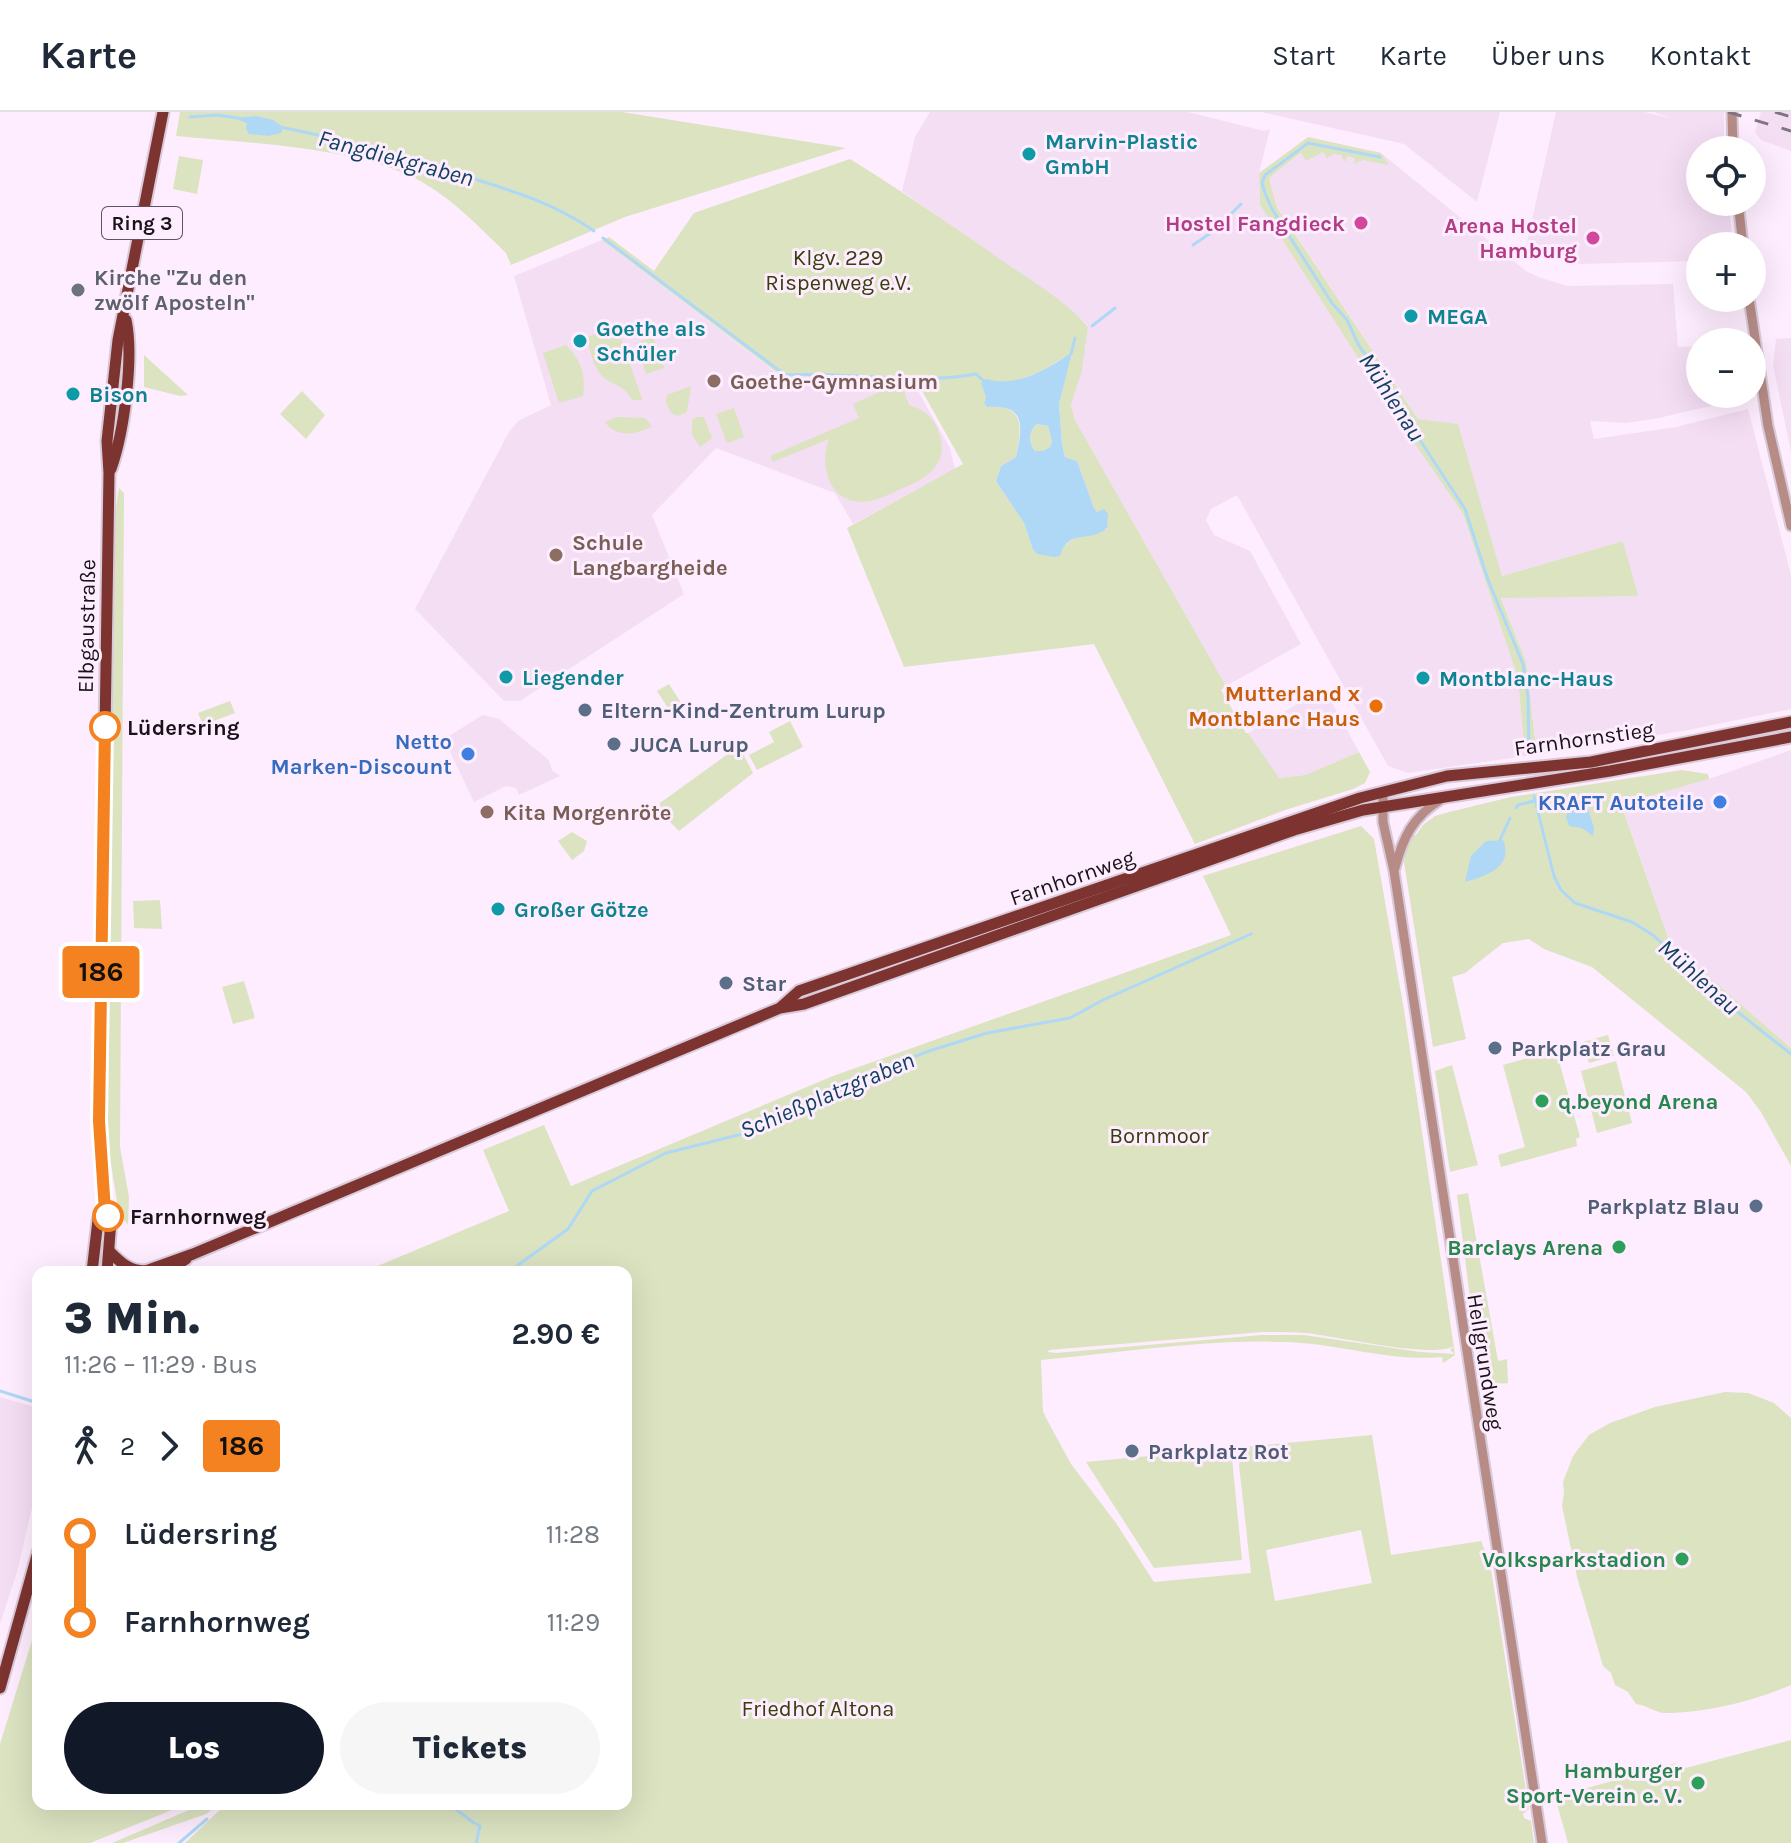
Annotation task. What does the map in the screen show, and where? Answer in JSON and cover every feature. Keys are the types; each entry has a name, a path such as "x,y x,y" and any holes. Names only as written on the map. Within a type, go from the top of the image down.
{"main road":[{"name":"Elbgaustraße","path":"108,1266 111,1220 105,1211 99,1121 109,473 120,443 129,342 125,315 163,112"},
{"name":"Farnhornstieg","path":"1383,792 1447,776 1591,762 1791,722"},
{"name":"Farnhornstieg","path":"1383,807 1610,771 1791,737"},
{"name":"Farnhornweg","path":"780,1008 799,991 1335,805 1383,792"},
{"name":"Farnhornweg","path":"160,1266 780,1008 804,1004 1294,830 1341,815 1383,807"},
{"name":"Elbgaustraße","path":"93,1266 98,1220 105,1211"},
{"path":"110,1252 127,1266"},
{"name":"Farnhornweg","path":"174,1266 193,1254"},
{"path":"0,1688 32,1573"}],"street":[{"path":"1732,112 1733,136"},
{"path":"1751,312 1768,426 1791,526"},
{"name":"Hellgrundweg","path":"1383,792 1383,822 1394,871 1542,1843"},
{"path":"1394,871 1409,827 1424,811 1446,796"}],"shaded area":[{"path":"930,112 1188,112 1264,131 1270,129 1259,173 1260,205 1387,403 1463,514 1518,678 1525,756 1408,773 1388,766 1237,495 1211,509 1206,520 1214,535 1250,551 1301,644 1226,686 1075,420 1071,405 1082,371 1088,326 1039,287 902,191 915,137"},
{"path":"1261,112 1500,112 1477,202 1404,144"},
{"path":"1556,112 1644,112 1670,118 1654,112 1724,112 1724,136 1686,136 1686,216 1730,216 1731,232 1686,232 1686,261 1578,264 1548,258 1527,242"},
{"path":"1761,112 1791,112 1791,151 1766,142 1766,136 1758,136 1755,132"},
{"path":"1319,140 1381,153 1526,271 1541,278 1568,286 1673,284 1678,347 1686,347 1686,408 1702,408 1626,423 1590,421 1594,439 1676,427 1748,409 1791,575 1791,709 1537,755 1526,662 1501,597 1637,596 1623,541 1502,576 1458,425 1418,419 1277,206 1269,178"},
{"name":"Goethe-Gymnasium","path":"602,240 783,378 824,375 914,384 950,448 955,469 853,524 835,493 716,448 652,515 684,594 520,701 504,701 415,609 509,432 518,421 551,405 514,276"},
{"path":"1791,338 1791,452 1773,365 1776,339"},
{"path":"1324,688 1359,752 1305,775 1278,778 1248,733"},
{"path":"483,715 499,719 549,760 552,770 560,776 519,795 516,788 506,786 474,802 444,739"},
{"path":"1791,750 1791,1048 1670,943 1621,803 1709,779"},
{"path":"0,1397 32,1406 32,1508 17,1572 0,1624"}],"green space":[{"path":"180,112 622,112 846,148 625,217 511,265 506,253 445,197 397,170 303,148 176,136"},
{"path":"1308,137 1381,153 1389,165 1363,160 1354,164 1355,158 1347,156 1345,162 1341,155 1334,154 1327,158 1323,152 1306,161 1301,153 1269,178 1277,207 1418,419 1458,424 1502,576 1623,541 1638,596 1501,598 1526,662 1537,755 1525,756 1518,678 1463,514 1387,403 1260,205 1259,173"},
{"path":"179,156 203,160 197,194 173,189"},
{"name":"Klgv. 229 Rispenweg e.V.","path":"850,159 1071,309 1088,327 1082,371 1071,405 1075,420 1226,686 1221,690 1246,733 1279,778 1305,775 1359,752 1370,772 1365,783 1195,844 1094,644 904,667 847,528 963,464 917,377 910,377 914,384 901,383 909,405 932,418 942,444 938,462 926,476 889,495 857,502 837,492 831,484 825,462 829,439 773,462 770,456 859,418 853,404 900,383 824,375 784,378 602,240 609,237 654,271 694,213","holes":["1071,353 1059,404 1065,457 1077,461 1094,508 1097,512 1107,513 1107,529 1072,540 1059,556 1037,554 1033,550 1024,523 996,481 1001,466 1016,457 1020,434 1018,418 1007,408 984,403 998,383 1042,371"]},
{"path":"617,327 642,400 632,400 624,390 599,372 593,361 587,337"},
{"path":"653,337 664,368 646,374 636,343"},
{"path":"566,345 581,368 583,396 559,403 543,353"},
{"path":"144,355 188,395 180,396 144,387"},
{"path":"691,386 687,412 678,416 671,413 666,403 667,395"},
{"path":"302,391 325,415 306,439 280,414"},
{"path":"734,408 744,437 727,443 716,414"},
{"path":"617,417 645,418 652,426 633,433 621,433 605,422"},
{"path":"704,417 712,438 700,447 692,435 692,420"},
{"path":"1037,424 1048,426 1052,442 1042,451 1035,451 1030,440"},
{"path":"119,488 124,493 120,1147 129,1197 128,1225 119,1214 104,1121 112,531"},
{"path":"669,684 685,709 673,716 657,691"},
{"path":"230,701 235,713 203,725 198,713"},
{"path":"790,721 803,747 757,770 749,755 774,742 769,732"},
{"path":"739,746 753,773 679,831 660,812 660,803"},
{"path":"1682,770 1708,774 1709,779 1621,804 1670,943 1791,1048 1791,1166 1761,1112 1746,1092 1592,967 1544,949 1529,939 1503,943 1465,973 1452,977 1466,1039 1433,1047 1404,862 1409,836 1416,835 1435,816 1511,797"},
{"path":"1361,826 1374,839 1404,1010 1454,1346 1426,1350 1306,1333 1262,1332 1048,1352 1262,1335 1304,1335 1455,1355 1443,1363 1442,1357 1402,1357 1304,1343 1254,1342 1041,1360 1043,1411 1071,1464 1116,1523 1154,1582 1251,1573 1239,1465 1242,1447 1372,1435 1391,1555 1481,1541 1490,1563 1529,1809 1523,1814 1531,1821 1534,1843 185,1843 220,1810 632,1810 632,1266 378,1266 509,1211 483,1150 544,1125 571,1186 833,1076 1231,935 1203,876","holes":["1361,1530 1372,1583 1275,1601 1266,1550"]},
{"path":"572,832 587,841 584,851 572,860 558,841"},
{"path":"160,900 162,929 134,928 133,901"},
{"path":"244,981 255,1018 233,1024 222,987"},
{"path":"1608,1035 1614,1056 1589,1063 1583,1042"},
{"name":"q.beyond Arena","path":"1556,1050 1580,1137 1576,1139 1577,1146 1501,1167 1498,1155 1525,1147 1503,1065"},
{"path":"1616,1061 1632,1123 1597,1133 1581,1071"},
{"path":"1452,1065 1478,1165 1450,1172 1435,1071"},
{"path":"1468,1193 1498,1361 1507,1359 1508,1383 1490,1382 1479,1369 1457,1195"},
{"name":"Volksparkstadion","path":"1725,1392 1748,1393 1774,1403 1791,1418 1791,1685 1729,1705 1662,1713 1636,1704 1628,1692 1615,1685 1611,1673 1603,1666 1577,1577 1562,1506 1563,1482 1573,1456 1589,1435 1610,1423 1655,1407"},
{"path":"1231,1448 1242,1560 1154,1568 1086,1462"},
{"path":"32,1640 32,1810 172,1810 90,1843 0,1843 0,1744"},
{"name":"Hamburger Sport-Verein e. V.","path":"1791,1740 1791,1843 1568,1843 1555,1797 1676,1763 1678,1770"},
{"path":"189,1810 212,1810 123,1843 112,1843"}],"water":[{"path":"256,116 273,120 283,127 281,133 268,136 249,134 247,123 234,118"},
{"path":"1072,352 1059,404 1062,444 1065,457 1077,461 1094,508 1097,512 1104,509 1108,514 1107,528 1100,533 1074,539 1064,547 1060,556 1053,557 1037,554 1033,550 1024,523 996,481 1001,466 1016,457 1019,419 1009,409 987,407 981,383 986,379 1021,379","holes":["1037,424 1048,426 1052,442 1050,447 1035,451 1030,440 1032,430"]},
{"path":"1585,799 1594,828 1593,836 1582,828 1569,826 1566,817 1569,808"},
{"path":"1503,840 1505,857 1501,864 1481,877 1465,882 1471,856 1486,841"}],"waterway":[{"name":"Fangdiekgraben","path":"190,117 216,115 238,118"},
{"name":"Fangdiekgraben","path":"280,127 370,148 494,185 546,204 594,231"},
{"name":"Mühlenau","path":"1380,157 1308,143 1265,175 1262,183 1272,209 1332,303 1347,320 1359,346 1392,391 1465,509 1488,580 1523,664 1528,696 1529,751"},
{"name":"Fangdiekgraben","path":"1193,245 1215,230 1241,204"},
{"name":"Fangdiekgraben","path":"603,238 785,375 927,379 976,374 985,382"},
{"name":"Fangdiekgraben","path":"1092,326 1115,308"},
{"name":"Fangdiekgraben","path":"1071,354 1075,338"},
{"name":"Mühlenau","path":"1534,796 1554,876 1561,890 1575,903 1632,922 1653,935 1720,998 1791,1054"},
{"path":"1516,808 1534,801"},
{"path":"1500,840 1510,818"},
{"name":"Schießplatzgraben","path":"518,1265 568,1229 592,1191 666,1153 754,1131 872,1073 929,1051 987,1033 1070,1018 1103,1000 1251,934"},
{"path":"0,1391 32,1401"},
{"name":"Schießplatzgraben","path":"457,1810 474,1823"},
{"path":"179,1843 207,1819"},
{"name":"Schießplatzgraben","path":"476,1843 480,1826 477,1824"}],"railway":[{"path":"1728,112 1791,131"},
{"path":"1775,112 1791,117"}],"bus line":[{"name":"186","path":"105,727 99,1121 105,1211 108,1216"}],"place":[{"name":"Marvin-Plastic GmbH","path":"1029,154"},
{"name":"Hostel Fangdieck","path":"1361,223"},
{"name":"Arena Hostel Hamburg","path":"1593,238"},
{"name":"Kirche \"Zu den zwölf Aposteln\"","path":"78,290"},
{"name":"MEGA","path":"1411,316"},
{"name":"Goethe als Schüler","path":"580,341"},
{"name":"Goethe-Gymnasium","path":"714,381"},
{"name":"Bison","path":"73,394"},
{"name":"Schule Langbargheide","path":"556,555"},
{"name":"Liegender","path":"506,677"},
{"name":"Montblanc-Haus","path":"1423,678"},
{"name":"Mutterland x Montblanc Haus","path":"1376,706"},
{"name":"Eltern-Kind-Zentrum Lurup","path":"585,710"},
{"name":"Lüdersring","path":"105,727"},
{"name":"JUCA Lurup","path":"614,744"},
{"name":"Netto Marken-Discount","path":"468,754"},
{"name":"KRAFT Autoteile","path":"1720,802"},
{"name":"Kita Morgenröte","path":"487,812"},
{"name":"Großer Götze","path":"498,909"},
{"name":"Star","path":"726,983"},
{"name":"Parkplatz Grau","path":"1495,1048"},
{"name":"q.beyond Arena","path":"1542,1101"},
{"name":"Parkplatz Blau","path":"1756,1206"},
{"name":"Farnhornweg","path":"108,1216"},
{"name":"Barclays Arena","path":"1619,1247"},
{"name":"Parkplatz Rot","path":"1132,1451"},
{"name":"Volksparkstadion","path":"1682,1559"},
{"name":"Hamburger Sport-Verein e. V.","path":"1698,1783"}],"park label":[{"name":"Bornmoor","path":"1159,1135"},
{"name":"Friedhof Altona","path":"818,1708"}]}
